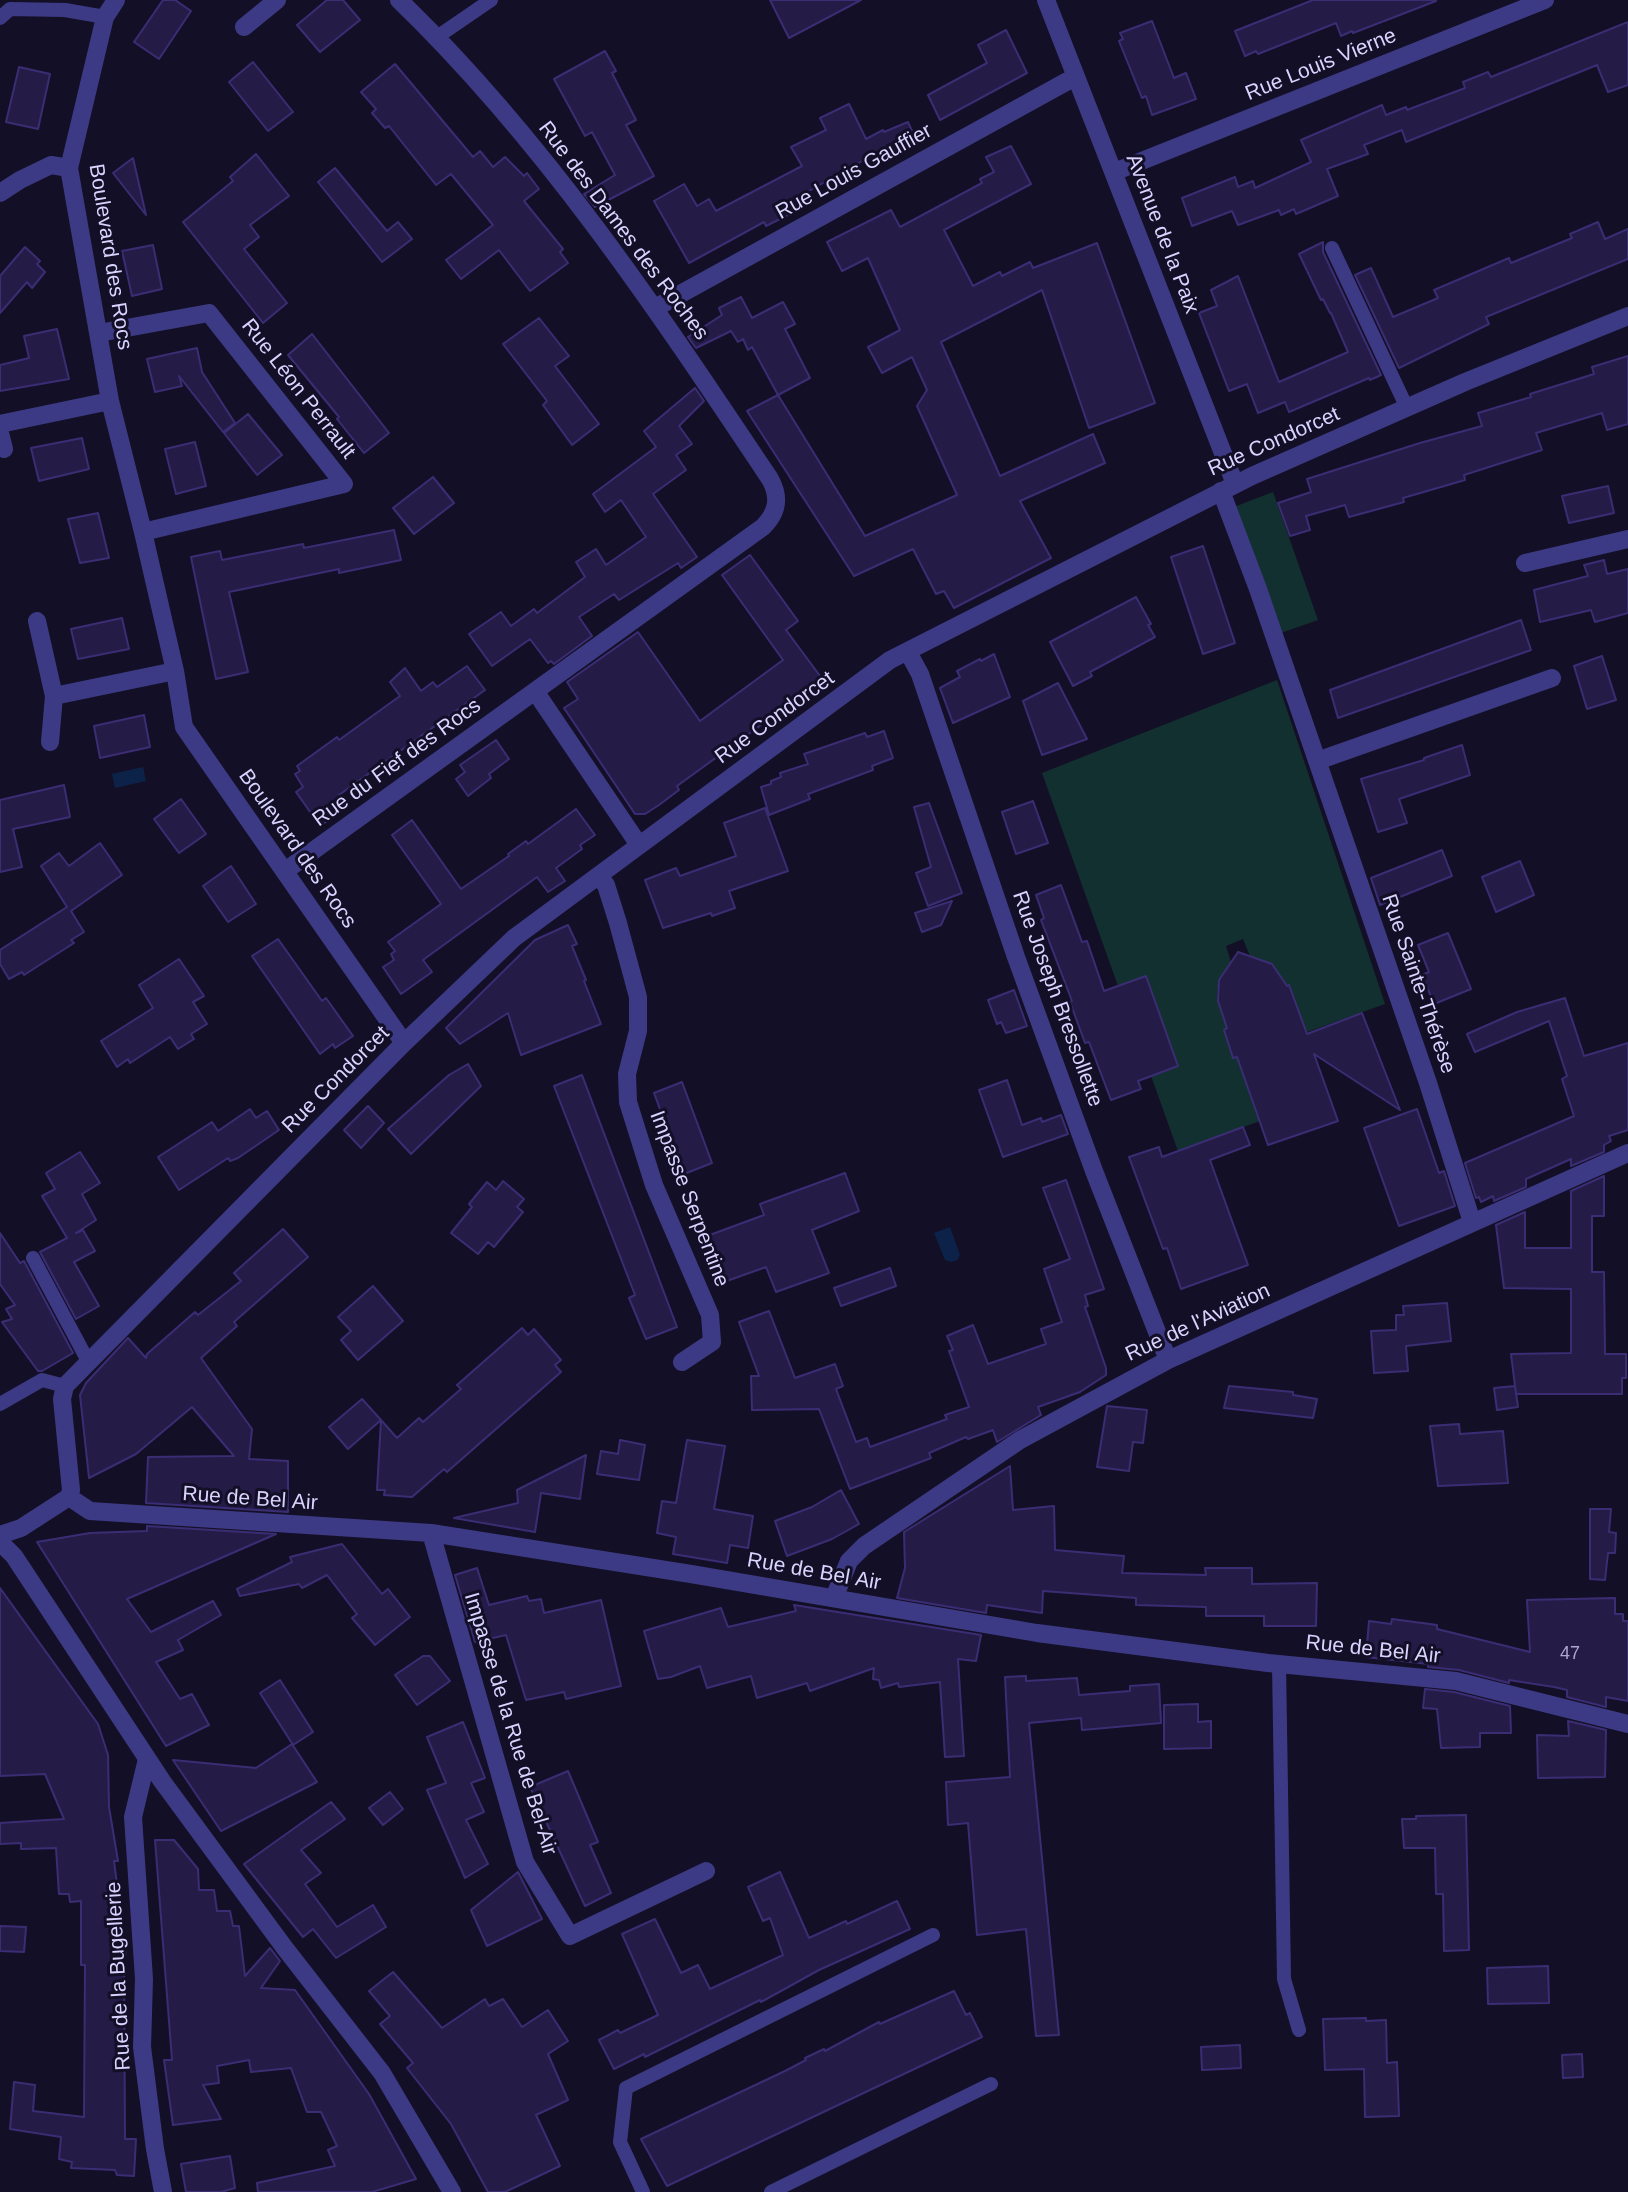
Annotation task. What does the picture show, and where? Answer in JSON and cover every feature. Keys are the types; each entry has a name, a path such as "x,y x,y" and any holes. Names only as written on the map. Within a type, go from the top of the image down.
{"street":[{"name":"Boulevard des Rocs","path":"116,0 105,17 69,168 110,401 143,532 184,727 404,1043"},
{"path":"244,27 277,0"},
{"name":"Rue des Dames des Roches","path":"399,0 466,66 564,184 655,308 770,479 778,499 775,509"},
{"name":"Avenue de la Paix","path":"1046,0 1114,172 1228,487"},
{"name":"Rue Louis Vierne","path":"1114,172 1545,0"},
{"name":"Rue Louis Gauffier","path":"655,308 1075,77"},
{"path":"0,193 51,165 69,168"},
{"name":"Rue Léon Perrault","path":"99,333 209,313 344,484 143,532"},
{"name":"Rue Condorcet","path":"65,1386 404,1043 514,938 890,660 1228,487 1407,408 1628,316"},
{"path":"0,424 110,401"},
{"name":"Rue Sainte-Thérèse","path":"1228,487 1258,589 1428,1083 1472,1222"},
{"name":"Rue du Fief des Rocs","path":"285,871 763,527 775,509"},
{"path":"1525,564 1628,539"},
{"path":"37,621 54,696 50,742"},
{"name":"Rue Joseph Bressollette","path":"908,652 920,674 1016,957 1094,1171 1168,1360"},
{"path":"54,696 174,671"},
{"path":"1317,761 1552,678"},
{"path":"535,691 639,845"},
{"name":"Impasse Serpentine","path":"598,876 606,886 610,898 638,997 638,1031 627,1074 628,1102 654,1185 709,1315 712,1342 682,1362"},
{"name":"Rue de l'Aviation","path":"834,1598 849,1561 864,1546 1020,1440 1168,1360 1628,1153"},
{"path":"0,1535 21,1528 69,1497 71,1490 62,1399 65,1386"},
{"name":"Rue de Bel Air","path":"69,1497 90,1511 430,1533 1037,1633 1279,1664 1456,1681 1628,1724"},
{"name":"Impasse de la Rue de Bel-Air","path":"430,1533 525,1862 570,1936 705,1871"},
{"path":"0,1542 14,1556 147,1759 284,1947 382,2074 452,2192"},
{"name":"Rue de la Bugellerie","path":"147,1759 133,1817 144,1979 142,2047 163,2192"}],"lane":[{"path":"437,37 491,0"},
{"path":"0,18 10,9 65,10 105,17"},
{"path":"1332,248 1407,408"},
{"path":"33,1258 88,1361"},
{"path":"0,1404 42,1380 65,1386"},
{"path":"1279,1664 1284,1979 1299,2030"},
{"path":"643,2192 620,2142 626,2088 933,1935"},
{"path":"771,2192 990,2084"}],"green space":[{"path":"1273,492 1318,620 1281,633 1234,507"},
{"path":"1277,680 1385,1004 1307,1032 1305,1028 1301,1029 1294,1010 1298,1007 1297,1004 1293,1006 1287,990 1291,989 1289,985 1286,986 1272,964 1250,956 1243,939 1226,946 1231,962 1220,980 1218,1001 1233,1058 1237,1057 1260,1121 1178,1151 1151,1076 1146,976 1118,986 1042,773"}],"water":[{"path":"143,767 146,781 115,788 112,774"},
{"path":"950,1227 960,1255 957,1260 951,1262 945,1260 934,1233"}],"building":[{"path":"163,0 175,0 191,11 159,59 134,42"},
{"path":"327,0 343,0 360,20 320,52 297,25"},
{"path":"770,0 861,0 789,38"},
{"path":"1313,0 1436,1 1353,33 1352,31 1341,36 1336,23 1258,54 1256,51 1245,56 1235,31"},
{"path":"1152,21 1174,78 1186,73 1196,99 1152,115 1146,96 1142,98 1119,41 1123,39 1120,33"},
{"path":"1628,22 1628,85 1608,92 1597,65 1406,142 1402,130 1364,145 1368,154 1327,169 1338,196 1296,214 1294,209 1281,215 1279,210 1238,225 1232,211 1192,226 1182,198 1235,177 1238,187 1253,181 1255,188 1311,162 1301,140 1382,105 1386,115 1406,107 1407,110 1465,88 1463,82 1488,72 1491,77"},
{"path":"1006,30 1027,73 940,120 928,95 987,63 978,45"},
{"path":"605,51 616,71 612,73 636,120 626,125 654,176 595,207 584,194 615,175 592,132 585,136 554,79"},
{"path":"253,62 293,112 268,131 229,82"},
{"path":"395,64 473,157 480,151 493,167 505,157 524,176 527,173 539,189 524,201 563,249 560,252 568,263 530,291 499,250 461,279 446,260 493,225 451,174 436,185 389,126 385,128 372,113 376,109 361,92"},
{"path":"19,67 50,74 38,129 6,122"},
{"path":"849,104 866,139 908,122 916,140 867,166 864,160 784,205 788,215 766,226 764,222 689,263 654,201 684,184 697,206 709,199 716,211 802,166 791,147 826,130 820,118"},
{"path":"1011,146 1031,184 944,230 973,286 1000,272 1002,276 1030,262 1033,268 1097,243 1155,403 1089,428 1042,290 941,342 1000,476 1093,434 1105,463 1020,501 1051,558 954,608 944,591 936,594 913,549 854,576 747,411 778,395 865,536 957,495 917,406 927,390 912,357 882,373 868,347 900,330 868,258 842,271 827,242 891,210 900,227 982,183 980,179 994,172 986,157"},
{"path":"256,154 289,196 250,225 259,237 244,249 287,303 263,323 183,222 233,181 230,177"},
{"path":"133,158 146,215 113,173"},
{"path":"335,168 387,231 398,222 412,239 382,262 318,182"},
{"path":"1598,222 1605,239 1628,229 1628,259 1486,317 1489,324 1399,368 1355,275 1371,268 1393,317 1438,298 1434,290 1509,258 1511,263 1572,238 1570,234"},
{"path":"1323,242 1323,252 1381,375 1289,412 1285,402 1258,413 1247,384 1229,391 1199,313 1217,306 1211,290 1238,276 1279,382 1348,352 1331,313 1323,299 1321,300 1299,254"},
{"path":"153,245 162,289 132,296 122,251"},
{"path":"25,247 40,261 37,264 45,272 32,288 27,282 0,313 0,276"},
{"path":"741,297 752,318 783,302 795,324 785,329 810,378 778,395 752,347 748,350 743,339 738,342 731,331 696,348 688,337 722,315 719,308"},
{"path":"539,318 569,356 555,366 599,424 572,445 543,405 547,401 503,344"},
{"path":"57,329 69,379 0,391 0,365 29,358 24,336"},
{"path":"312,334 389,433 364,453 337,419 339,417 288,355"},
{"path":"197,348 202,372 235,423 223,432 179,376 182,386 155,392 147,359"},
{"path":"1628,356 1628,424 1607,430 1602,413 1536,433 1542,450 1464,475 1465,480 1403,498 1404,502 1349,517 1345,505 1306,516 1310,530 1290,536 1278,503 1311,492 1307,479 1482,426 1478,413 1594,374 1592,367"},
{"path":"695,388 704,401 679,426 692,444 676,455 686,470 653,494 697,557 681,568 678,563 619,600 614,594 579,617 592,636 554,664 551,661 548,663 530,639 492,666 469,634 501,612 511,626 534,609 537,613 585,577 576,562 596,549 606,565 646,537 621,500 605,512 593,494 656,447 644,431"},
{"path":"248,414 282,455 257,475 224,433"},
{"path":"82,438 89,469 39,481 31,448"},
{"path":"195,442 206,486 176,494 165,449"},
{"path":"433,477 454,503 414,534 393,508"},
{"path":"1608,486 1614,513 1569,523 1562,496"},
{"path":"98,513 109,558 80,563 68,519"},
{"path":"394,530 401,560 339,573 339,569 229,592 248,672 216,679 191,557 220,551 222,560 303,544 304,548"},
{"path":"1203,546 1235,643 1203,654 1171,557"},
{"path":"750,555 798,621 786,630 823,680 677,786 679,790 659,805 645,814 635,814 564,708 578,699 567,682 638,632 700,721 783,660 722,575"},
{"path":"1604,560 1607,574 1628,569 1628,613 1595,622 1591,610 1540,622 1534,590 1588,576 1584,565"},
{"path":"1136,597 1155,637 1090,672 1092,676 1073,686 1050,642"},
{"path":"122,618 129,649 78,659 71,629"},
{"path":"1521,620 1531,650 1338,718 1330,690"},
{"path":"994,654 1010,697 953,723 940,688 960,677 957,671"},
{"path":"1602,656 1616,700 1587,709 1574,666"},
{"path":"467,666 485,690 339,795 348,807 320,826 296,792 303,787 295,774 300,771 297,766 337,737 339,740 400,696 390,682 405,668 421,691 433,682 437,687"},
{"path":"1058,683 1087,739 1042,755 1023,701"},
{"path":"144,715 150,747 100,758 94,726"},
{"path":"884,731 893,758 872,766 873,770 808,794 810,799 769,815 761,787 781,777 780,773 808,764 804,754 865,733 867,737"},
{"path":"496,740 509,759 489,774 491,778 468,796 456,779 465,772 460,765"},
{"path":"1462,745 1470,775 1399,799 1407,823 1378,832 1361,779"},
{"path":"64,785 70,817 13,829 22,867 0,872 0,800"},
{"path":"181,799 206,834 179,853 154,819"},
{"path":"1033,801 1048,843 1016,854 1002,812"},
{"path":"929,803 962,893 928,906 916,873 931,867 914,807"},
{"path":"765,808 788,871 729,891 735,908 663,928 645,880 676,868 680,876 736,856 724,823"},
{"path":"576,809 595,835 580,845 582,849 556,868 565,881 548,892 537,877 423,960 432,972 401,994 383,967 394,960 391,954 395,951 388,942 441,904 392,835 412,820 461,889 526,841 528,844"},
{"path":"100,843 122,875 71,911 84,932 71,940 74,943 24,975 22,972 9,979 0,964 0,950 67,907 41,866 59,853 69,866"},
{"path":"1442,850 1452,876 1380,905 1371,878"},
{"path":"1520,861 1534,895 1496,912 1482,877"},
{"path":"231,866 256,904 228,922 203,886"},
{"path":"1061,885 1082,942 1087,941 1104,991 1146,976 1178,1066 1138,1081 1141,1089 1111,1100 1089,1042 1085,1043 1041,920 1044,918 1036,895"},
{"path":"952,901 941,925 922,932 915,913"},
{"path":"568,925 577,944 572,946 601,1024 521,1055 508,1013 460,1044 446,1028 535,940"},
{"path":"1448,933 1471,989 1434,1004 1422,975 1429,972 1418,945"},
{"path":"278,939 322,1001 326,998 353,1036 335,1048 333,1044 320,1054 252,956"},
{"path":"1238,952 1272,964 1287,986 1289,985 1307,1034 1362,1013 1400,1110 1314,1054 1338,1121 1268,1145 1237,1057 1233,1058 1218,1001 1219,980"},
{"path":"179,959 204,996 193,1002 207,1024 191,1034 194,1039 178,1049 170,1037 130,1063 128,1059 117,1067 101,1041 153,1008 139,985"},
{"path":"1014,990 1027,1026 1006,1033 1001,1022 997,1024 988,1000"},
{"path":"1565,998 1584,1056 1628,1043 1628,1130 1609,1136 1611,1141 1604,1145 1604,1152 1571,1166 1571,1159 1526,1179 1526,1187 1494,1201 1493,1196 1481,1202 1479,1197 1476,1198 1465,1163 1574,1116 1562,1079 1567,1076 1549,1021 1475,1052 1467,1034 1517,1012"},
{"path":"468,1064 481,1086 411,1154 388,1129 449,1075"},
{"path":"582,1075 677,1327 646,1339 629,1298 635,1295 554,1086"},
{"path":"1007,1080 1022,1125 1061,1115 1068,1134 1003,1157 979,1090"},
{"path":"682,1082 712,1163 684,1174 654,1093"},
{"path":"368,1106 384,1123 361,1148 344,1130"},
{"path":"250,1109 256,1118 267,1111 279,1130 238,1158 230,1161 228,1158 179,1190 158,1157 212,1122 218,1131"},
{"path":"1417,1109 1439,1173 1444,1171 1455,1206 1399,1226 1364,1128"},
{"path":"1243,1127 1250,1145 1210,1160 1248,1265 1181,1289 1129,1157 1159,1147 1162,1157"},
{"path":"80,1152 100,1183 82,1194 96,1220 76,1233 83,1230 95,1251 74,1262 99,1306 76,1319 40,1252 67,1238 42,1196 55,1189 46,1173"},
{"path":"845,1173 859,1211 812,1230 829,1273 776,1292 766,1267 724,1282 707,1236 764,1215 760,1204"},
{"path":"1604,1176 1604,1216 1592,1216 1592,1272 1604,1272 1605,1354 1626,1354 1626,1378 1622,1378 1622,1394 1516,1394 1511,1354 1571,1353 1571,1289 1504,1288 1496,1225 1525,1212 1525,1248 1571,1248 1571,1191"},
{"path":"1066,1180 1104,1289 1085,1295 1088,1306 1085,1307 1106,1375 1080,1392 1038,1407 1041,1415 997,1442 993,1430 968,1439 966,1437 929,1453 931,1458 850,1489 819,1409 752,1410 751,1376 759,1376 739,1322 769,1311 795,1378 835,1364 843,1386 836,1389 856,1442 867,1438 870,1447 947,1419 945,1415 969,1407 949,1351 953,1350 947,1336 973,1325 988,1364 1046,1344 1041,1329 1062,1322 1044,1269 1070,1259 1043,1188"},
{"path":"503,1181 524,1199 517,1207 523,1212 494,1247 488,1242 478,1254 451,1233 472,1207 469,1204 487,1182 496,1190"},
{"path":"283,1229 308,1257 234,1322 237,1326 201,1358 252,1429 249,1459 288,1461 288,1512 146,1503 148,1457 234,1456 192,1407 136,1454 89,1478 80,1395 86,1383 128,1338 146,1358 147,1354 195,1312 198,1315 241,1281 234,1273"},
{"path":"0,1233 20,1263 24,1261 73,1353 42,1371 38,1371 2,1322 12,1319 6,1309 15,1305 0,1284"},
{"path":"890,1268 896,1286 841,1306 834,1288"},
{"path":"373,1286 403,1321 358,1360 341,1340 351,1331 338,1317"},
{"path":"1447,1303 1451,1341 1406,1346 1408,1371 1374,1373 1371,1331 1396,1330 1396,1315 1404,1315 1403,1306"},
{"path":"522,1328 528,1335 534,1329 561,1360 555,1365 561,1372 447,1472 444,1469 412,1497 384,1495 385,1490 377,1490 381,1420 397,1438 419,1418 423,1422 461,1389 457,1385"},
{"path":"1229,1386 1293,1392 1293,1395 1317,1399 1313,1418 1224,1408"},
{"path":"1515,1386 1518,1407 1497,1410 1494,1388"},
{"path":"362,1399 381,1420 348,1449 329,1427"},
{"path":"1107,1406 1147,1410 1143,1443 1133,1442 1129,1471 1097,1467"},
{"path":"1459,1424 1460,1434 1503,1431 1508,1483 1438,1486 1430,1426"},
{"path":"620,1440 645,1445 639,1480 597,1474 601,1451 618,1454"},
{"path":"687,1440 725,1446 714,1509 753,1516 748,1548 730,1545 727,1563 673,1554 676,1537 657,1533 662,1501 676,1503"},
{"path":"586,1455 580,1499 541,1493 535,1532 454,1518 518,1503 517,1490"},
{"path":"1010,1466 1013,1510 1054,1506 1055,1550 1124,1556 1122,1573 1206,1575 1205,1568 1252,1568 1252,1584 1317,1583 1316,1626 1264,1626 1264,1616 1206,1616 1206,1607 1136,1605 1136,1598 1043,1591 1042,1613 987,1605 986,1613 897,1598 905,1568 904,1532"},
{"path":"841,1490 859,1524 832,1539 787,1556 775,1521 812,1507"},
{"path":"1590,1509 1611,1509 1609,1532 1616,1533 1615,1553 1608,1553 1605,1580 1590,1579"},
{"path":"147,1526 276,1534 127,1599 151,1632 213,1601 221,1615 178,1640 183,1650 156,1662 180,1699 192,1694 209,1725 166,1746 37,1542 90,1533 147,1531"},
{"path":"342,1544 382,1594 388,1589 410,1617 375,1645 352,1618 357,1614 327,1575 302,1588 299,1584 240,1596 237,1589 292,1562 290,1557"},
{"path":"477,1568 489,1605 527,1596 529,1601 541,1599 544,1613 601,1600 621,1686 566,1699 564,1692 526,1700 506,1635 475,1642 455,1575"},
{"path":"0,1588 98,1724 108,1755 109,1807 118,1861 114,1861 126,1956 125,2139 136,2139 134,2176 117,2175 115,2170 71,2168 72,2162 59,2159 61,2137 10,2129 14,2082 35,2085 33,2111 84,2117 85,1965 81,1965 81,1901 70,1902 69,1894 59,1894 56,1848 21,1849 21,1843 0,1844 0,1823 64,1819 45,1774 0,1776"},
{"path":"1615,1598 1615,1614 1623,1614 1623,1621 1628,1621 1628,1701 1606,1697 1606,1707 1567,1697 1567,1690 1554,1687 1509,1680 1509,1683 1459,1670 1428,1667 1428,1664 1366,1657 1369,1621 1391,1624 1392,1619 1437,1625 1437,1629 1530,1652 1527,1600"},
{"path":"794,1605 981,1635 976,1661 958,1659 964,1756 945,1757 940,1682 899,1687 898,1683 881,1688 879,1680 873,1679 874,1668 810,1691 807,1683 757,1698 751,1676 707,1688 700,1666 658,1679 644,1631 721,1608 728,1627 796,1611"},
{"path":"423,1656 430,1656 450,1681 417,1705 395,1675"},
{"path":"1026,1676 1026,1681 1077,1678 1079,1695 1130,1691 1130,1686 1159,1684 1161,1723 1082,1730 1081,1718 1029,1723 1059,2035 1036,2036 1026,1929 977,1935 968,1823 948,1825 946,1782 1010,1777 1005,1677"},
{"path":"280,1680 313,1732 293,1745 260,1693"},
{"path":"1425,1689 1454,1692 1510,1706 1511,1733 1480,1733 1480,1747 1441,1748 1437,1709 1423,1708"},
{"path":"1198,1704 1198,1722 1211,1721 1211,1748 1164,1749 1164,1705"},
{"path":"1568,1721 1606,1730 1605,1777 1538,1778 1537,1735 1569,1736"},
{"path":"463,1722 485,1778 471,1783 484,1812 466,1820 488,1864 465,1878 427,1790 446,1783 427,1737"},
{"path":"292,1744 317,1782 221,1831 173,1760 256,1768"},
{"path":"568,1771 598,1842 590,1845 611,1893 585,1906 530,1787"},
{"path":"390,1792 403,1809 383,1825 369,1808"},
{"path":"331,1802 345,1819 301,1850 321,1873 305,1884 337,1927 373,1905 386,1927 336,1958 313,1929 303,1937 244,1864"},
{"path":"1466,1815 1469,1950 1444,1951 1443,1894 1436,1894 1435,1848 1404,1848 1402,1819 1416,1819 1416,1816"},
{"path":"155,1840 174,1840 198,1869 199,1890 214,1890 217,1911 230,1911 233,1926 239,1926 245,1976 270,1948 280,1961 261,1988 295,1990 369,2094 416,2179 372,2192 258,2192 257,2183 335,2166 328,2150 337,2146 321,2112 307,2112 291,2068 251,2072 249,2060 217,2066 219,2083 203,2085 221,2119 173,2125 164,2060 172,2060"},
{"path":"518,1872 542,1919 487,1946 471,1910"},
{"path":"780,1872 809,1938 897,1901 910,1929 819,1970 761,2002 760,2000 645,2057 644,2054 614,2069 599,2040 658,2015 622,1934 655,1919 681,1973 698,1965 710,1989 783,1955 770,1918 763,1921 748,1887"},
{"path":"0,1926 26,1927 24,1952 0,1951"},
{"path":"1548,1966 1549,2003 1488,2004 1487,1968"},
{"path":"393,1972 442,2028 485,1999 489,2006 503,1999 522,2027 548,2010 568,2041 548,2054 568,2100 536,2115 560,2166 505,2192 488,2192 451,2124 407,2068 413,2063 380,2024 390,2016 369,1991"},
{"path":"954,1991 966,2015 970,2013 982,2037 667,2186 641,2139 785,2071 806,2060 805,2058 824,2049 825,2051 879,2022 880,2024"},
{"path":"1366,2018 1366,2021 1386,2020 1387,2063 1397,2062 1399,2116 1365,2117 1364,2069 1325,2070 1323,2019"},
{"path":"1240,2045 1241,2068 1202,2070 1201,2047"},
{"path":"1582,2054 1583,2077 1563,2078 1562,2055"},
{"path":"230,2156 235,2188 221,2192 186,2192 181,2164"}]}
